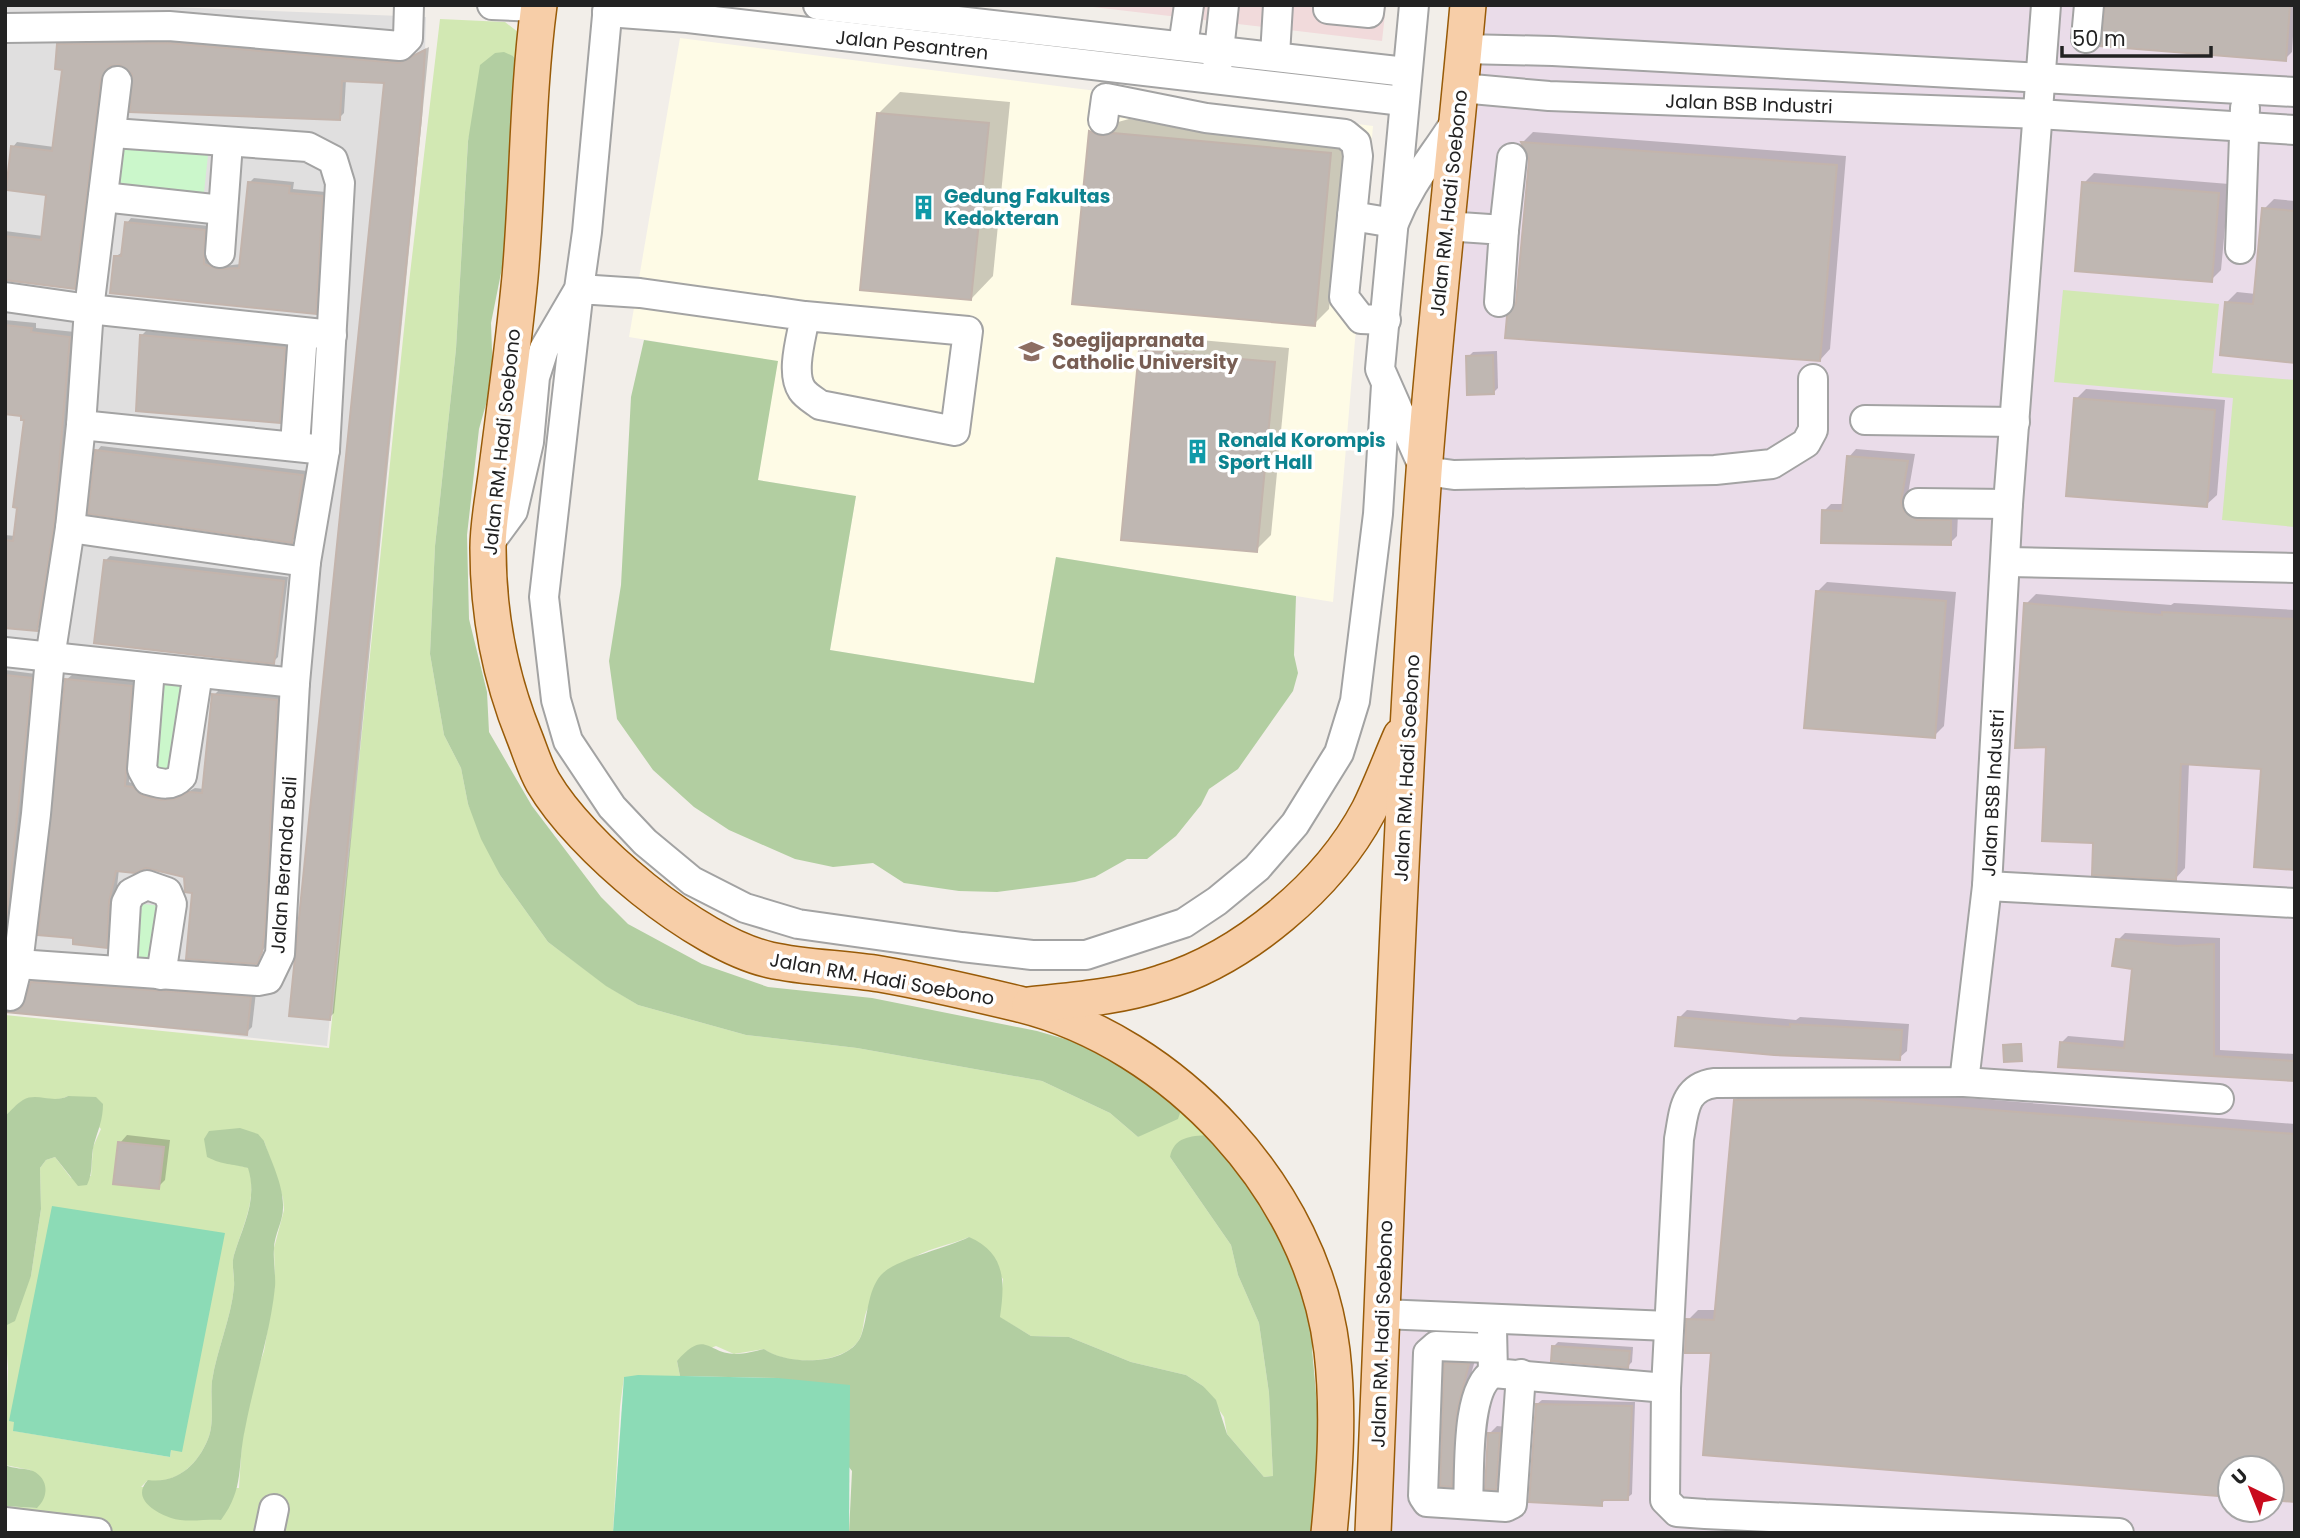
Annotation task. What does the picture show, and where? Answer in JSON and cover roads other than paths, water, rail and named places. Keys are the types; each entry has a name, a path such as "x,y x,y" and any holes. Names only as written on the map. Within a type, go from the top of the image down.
{"main road":[{"name":"Jalan RM. Hadi Soebono","path":"1373,1533 1409,717 1424,471 1454,124 1461,88 1468,5"},
{"name":"Jalan RM. Hadi Soebono","path":"539,6 533,51 520,276 488,545 494,637 514,712 543,783 589,841 647,893 694,926 766,959 878,974 1025,1005 1096,1033 1153,1066 1197,1101 1245,1152 1277,1199 1309,1257 1332,1348 1337,1443 1329,1533"},
{"path":"1025,1005 1107,996 1162,983 1212,962 1283,915 1323,874 1369,811 1409,717"}],"street":[{"path":"5,27 169,26 400,46 408,38 409,5"},
{"path":"492,5 539,6"},
{"name":"Jalan Pesantren","path":"818,5 1014,16 1182,46 1406,72"},
{"path":"1182,46 1189,5"},
{"path":"1216,82 1224,5"},
{"path":"1275,55 1278,5"},
{"path":"1328,5 1328,9 1369,13 1370,5"},
{"path":"1414,5 1380,369 1398,405 1424,471 1454,475 1660,471 1772,464 1806,443 1813,430 1813,379"},
{"name":"Jalan BSB Industri","path":"2046,5 2008,504 2007,562 1987,886 2295,903"},
{"path":"2086,38 2089,5"},
{"path":"883,42 886,8"},
{"path":"608,9 587,232 544,597 556,700 568,741 612,807 645,842 692,881 745,908 798,924 962,947 1032,955 1086,955 1184,923 1217,901 1256,868 1295,824 1339,753 1355,701 1378,514 1386,385"},
{"name":"Jalan Pesantren","path":"608,9 1010,55 1216,82 1403,101"},
{"path":"1010,55 1014,16"},
{"path":"1464,49 1724,60 2295,92"},
{"path":"1723,103 1724,60"},
{"path":"10,996 18,964 36,814 50,657 82,425 89,309 113,133 117,81"},
{"name":"Jalan BSB Industri","path":"1461,88 1549,96 2038,114 2295,130"},
{"path":"2240,249 2245,89"},
{"path":"1103,120 1106,98 1206,118 1345,134 1356,143 1358,156 1344,297 1361,318 1386,320"},
{"path":"1394,223 1412,181 1433,158 1454,124"},
{"path":"82,425 325,450 340,183 333,160 308,147 113,133"},
{"path":"220,253 229,143"},
{"path":"1499,302 1512,158"},
{"path":"103,197 222,209"},
{"path":"1352,216 1394,223"},
{"path":"1445,226 1504,230"},
{"path":"488,545 513,511 529,442 535,377 544,349 579,289"},
{"path":"579,289 640,293 805,316 968,331 955,432 820,405 802,390 798,380 805,316"},
{"path":"5,297 89,309 332,335"},
{"path":"295,445 303,332"},
{"path":"1865,420 2015,422"},
{"name":"Jalan Beranda Bali","path":"18,964 258,981 268,979 275,970 282,927 295,683 306,562 325,450"},
{"path":"1917,503 2008,504"},
{"path":"69,528 306,562"},
{"path":"2007,562 2295,568"},
{"path":"5,652 295,683"},
{"path":"150,669 142,769 148,780 165,785 176,783 183,776 198,673"},
{"path":"122,970 126,903 131,893 147,885 167,892 172,904 161,975"},
{"path":"1964,1082 1987,886"},
{"path":"2119,1533 1676,1512 1665,1500 1665,1388 1679,1139 1686,1103 1692,1091 1715,1083 1964,1082 2219,1099"},
{"path":"1382,1314 1669,1326"},
{"path":"1468,1503 1472,1423 1479,1388 1492,1360 1492,1319"},
{"path":"1521,1374 1514,1500 1506,1507 1429,1502 1425,1499 1426,1419 1430,1350 1436,1346 1492,1360 1521,1374 1665,1388"},
{"path":"1426,1419 1472,1423"},
{"path":"5,1522 97,1533"}],"place":[{"name":"Gedung Fakultas Kedokteran","path":"924,207"},
{"name":"Soegijapranata Catholic University","path":"1032,351"},
{"name":"Ronald Korompis Sport Hall","path":"1198,451"}]}
